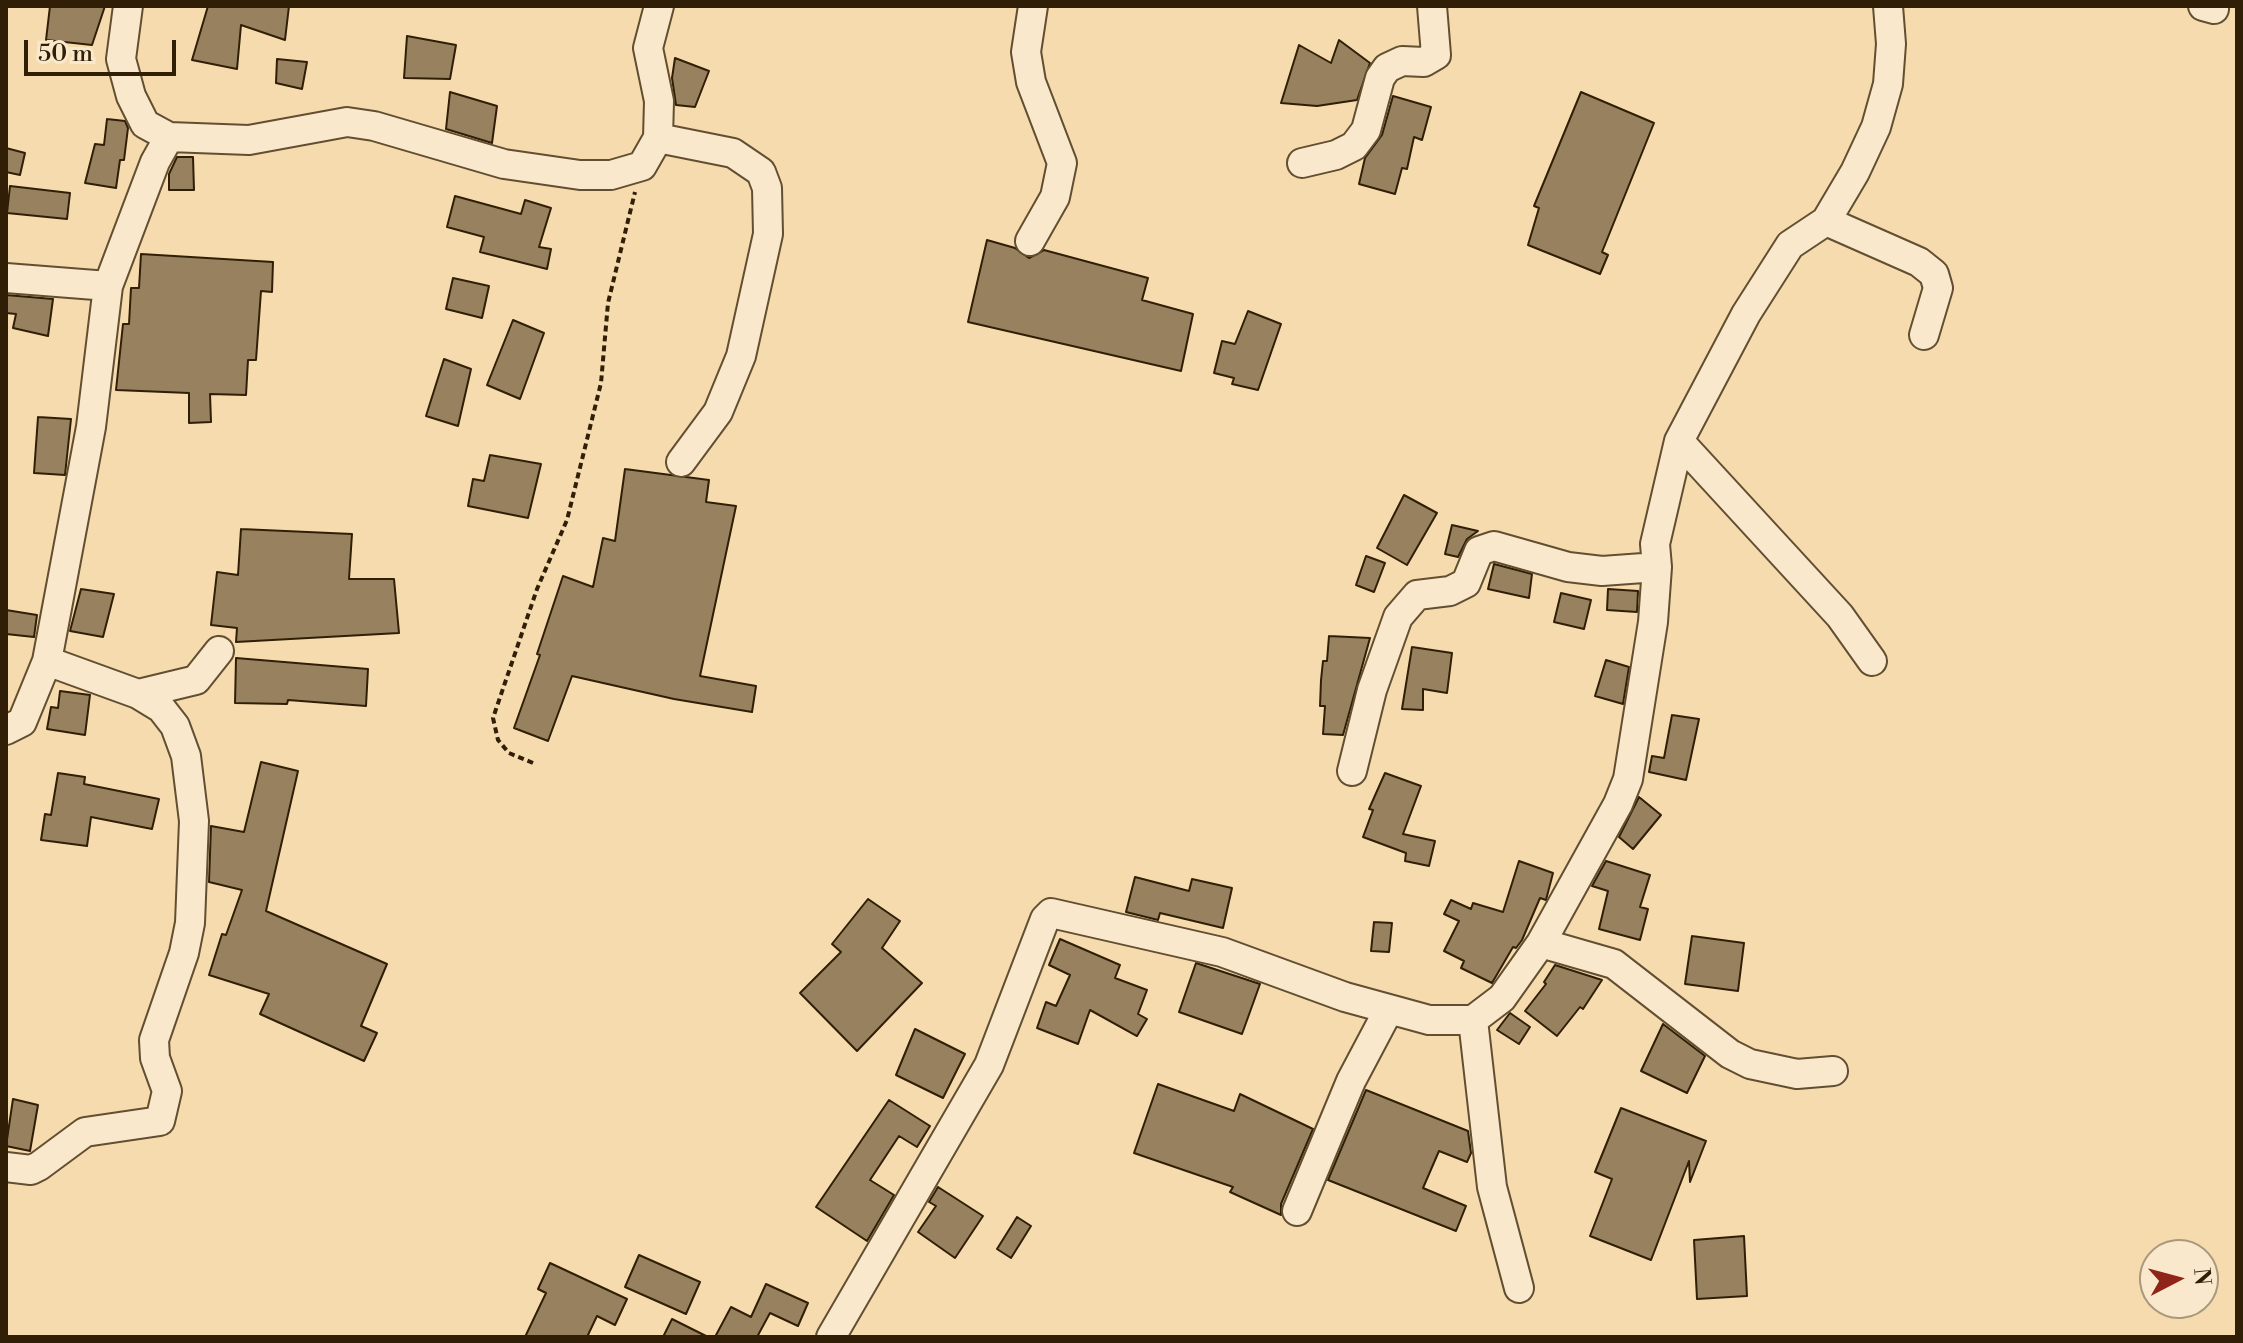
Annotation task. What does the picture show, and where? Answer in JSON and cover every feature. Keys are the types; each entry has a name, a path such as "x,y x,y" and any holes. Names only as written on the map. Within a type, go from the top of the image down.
{"street":[{"path":"128,6 121,59 131,96 145,124 169,137 249,140 347,122 540,171 611,175 642,166 658,138 659,101 648,48 659,6"},
{"path":"1030,241 1055,197 1062,163 1031,82 1026,52 1033,6"},
{"path":"1302,163 1336,155 1354,146 1366,130 1380,78 1387,68 1402,61 1431,60 1436,55 1432,6"},
{"path":"832,1337 984,1075 1045,919 1051,913 1222,952 1388,1011 1429,1020 1473,1020 1502,998 1541,943 1618,804 1628,779 1653,622 1657,567 1655,544 1679,441 1746,314 1790,245 1826,221 1855,172 1884,99 1891,44 1888,6"},
{"path":"6,730 22,722 47,661 91,427 108,286 155,162 169,137"},
{"path":"658,138 712,147 742,157 761,172 767,188 768,234 741,356 718,412 681,462"},
{"path":"1826,221 1919,262 1934,274 1938,288 1924,335"},
{"path":"6,278 108,286"},
{"path":"1679,441 1840,616 1872,661"},
{"path":"1352,771 1372,690 1398,617 1417,595 1450,591 1466,583 1479,551 1494,546 1568,567 1602,571 1657,567"},
{"path":"138,694 196,680 219,651"},
{"path":"6,1167 31,1170 85,1132 153,1124 164,1115 167,1084 157,1064 154,1040 184,953 190,923 194,821 186,756 175,726 161,708 138,694 47,661"},
{"path":"1541,943 1614,964 1730,1054 1750,1064 1797,1074 1833,1071"},
{"path":"1297,1211 1351,1081 1388,1011"},
{"path":"1473,1020 1492,1187 1519,1288"}],"path":[{"path":"533,763 503,746 498,740 493,718 527,615 567,520 601,383 608,303 642,166"}],"building":[{"path":"50,6 105,6 92,45 46,40"},
{"path":"208,6 289,6 285,40 241,25 237,69 192,60"},
{"path":"407,36 456,45 450,79 404,78"},
{"path":"1339,40 1370,63 1357,100 1317,106 1281,103 1299,45 1331,63"},
{"path":"675,58 709,71 695,107 676,105 672,78"},
{"path":"277,59 307,62 302,89 276,83"},
{"path":"450,92 497,106 492,143 446,129"},
{"path":"1581,92 1654,123 1602,252 1608,255 1600,274 1528,245 1539,208 1534,206"},
{"path":"1393,96 1431,107 1422,140 1414,137 1407,169 1402,168 1395,194 1359,184 1365,158 1382,135"},
{"path":"107,119 125,121 128,128 116,188 85,183 95,144 104,145"},
{"path":"6,148 25,153 20,175 6,172"},
{"path":"177,157 193,157 194,190 169,190 169,174"},
{"path":"10,186 70,193 67,219 7,213"},
{"path":"455,196 521,214 525,200 551,208 539,247 551,249 547,269 480,252 484,237 447,227"},
{"path":"987,240 1015,248 1029,258 1044,250 1148,278 1142,300 1193,314 1181,371 968,322"},
{"path":"141,254 273,262 272,292 261,291 256,360 248,360 246,395 210,394 211,422 189,423 189,393 116,390 123,324 129,324 131,288 139,288"},
{"path":"453,278 489,286 482,318 446,309"},
{"path":"6,295 53,299 48,336 13,328 16,314 6,313"},
{"path":"1248,311 1281,324 1258,390 1232,384 1234,378 1214,373 1222,341 1235,344"},
{"path":"513,320 544,333 520,399 487,385"},
{"path":"444,359 471,369 458,426 426,416"},
{"path":"38,417 71,419 65,475 34,473"},
{"path":"490,455 541,464 528,518 468,506 473,479 484,481"},
{"path":"625,469 709,480 706,502 736,506 700,676 756,686 752,712 674,699 572,676 548,741 514,728 563,576 593,587 603,538 615,541"},
{"path":"1404,495 1437,513 1407,565 1377,548"},
{"path":"1452,525 1478,531 1467,539 1458,557 1445,554"},
{"path":"241,529 352,534 349,579 394,579 399,633 236,642 237,628 211,625 217,572 238,575"},
{"path":"1366,556 1385,563 1374,592 1356,585"},
{"path":"1494,564 1532,574 1529,598 1488,589"},
{"path":"81,589 114,594 103,637 70,631"},
{"path":"1608,589 1638,591 1637,612 1607,610"},
{"path":"1561,593 1591,600 1584,629 1554,622"},
{"path":"6,610 37,615 34,637 6,634"},
{"path":"1329,636 1370,638 1343,735 1323,734 1325,706 1320,706 1321,680 1323,661 1327,661"},
{"path":"1412,647 1452,653 1447,693 1423,689 1423,710 1402,709"},
{"path":"236,658 368,669 366,706 288,700 287,704 235,703"},
{"path":"1606,660 1629,667 1623,704 1595,696"},
{"path":"60,691 90,695 85,735 47,729 51,707 58,708"},
{"path":"1672,715 1699,719 1686,780 1649,772 1652,756 1664,758"},
{"path":"261,762 298,771 266,911 387,964 361,1026 377,1033 364,1061 260,1014 269,994 209,975 222,934 226,935 242,890 209,882 211,826 244,832"},
{"path":"58,773 85,777 84,784 159,799 152,829 91,817 87,846 41,840 45,814 51,815"},
{"path":"1385,773 1421,786 1403,834 1435,841 1429,866 1405,861 1406,853 1363,837 1373,810 1369,809"},
{"path":"1639,797 1661,815 1633,849 1619,837"},
{"path":"1519,861 1553,873 1546,900 1540,898 1522,940 1516,948 1513,947 1492,983 1461,968 1464,961 1444,951 1459,921 1444,914 1451,900 1471,909 1473,903 1503,912"},
{"path":"1606,861 1650,875 1640,907 1648,909 1640,940 1599,929 1608,891 1592,886"},
{"path":"1135,877 1189,891 1192,879 1232,888 1223,928 1160,913 1158,920 1126,912"},
{"path":"868,899 900,921 882,948 922,983 857,1051 800,993 841,952 832,944"},
{"path":"1374,922 1392,923 1389,952 1371,951"},
{"path":"1692,936 1744,943 1738,991 1685,984"},
{"path":"1060,939 1120,965 1115,978 1147,990 1138,1014 1147,1019 1137,1036 1090,1010 1078,1044 1037,1028 1046,1002 1056,1006 1070,975 1049,965"},
{"path":"1196,963 1260,984 1242,1034 1179,1012"},
{"path":"1555,965 1602,980 1583,1009 1580,1007 1557,1036 1525,1011 1546,984 1544,982"},
{"path":"1510,1013 1530,1027 1519,1044 1497,1030"},
{"path":"1663,1024 1705,1056 1687,1093 1641,1071"},
{"path":"915,1029 965,1054 943,1098 896,1075"},
{"path":"1158,1084 1234,1111 1240,1094 1313,1129 1281,1204 1281,1215 1230,1192 1233,1187 1134,1153"},
{"path":"1366,1090 1468,1131 1471,1153 1467,1162 1439,1151 1423,1188 1466,1206 1456,1231 1328,1180"},
{"path":"13,1099 38,1105 30,1151 6,1146"},
{"path":"889,1100 930,1126 917,1147 899,1136 870,1180 894,1195 867,1241 816,1207"},
{"path":"1621,1108 1706,1141 1690,1182 1689,1161 1651,1260 1590,1236 1612,1179 1595,1172"},
{"path":"938,1187 983,1216 955,1258 918,1232 936,1206 929,1202"},
{"path":"1017,1217 1031,1226 1011,1258 997,1249"},
{"path":"1744,1236 1747,1296 1697,1299 1694,1240"},
{"path":"639,1255 700,1282 686,1314 625,1287"},
{"path":"550,1263 627,1299 615,1325 597,1316 587,1337 525,1337 546,1293 538,1289"},
{"path":"766,1284 808,1303 798,1326 770,1313 757,1337 715,1337 731,1307 751,1317"},
{"path":"672,1319 708,1337 663,1337"}]}
